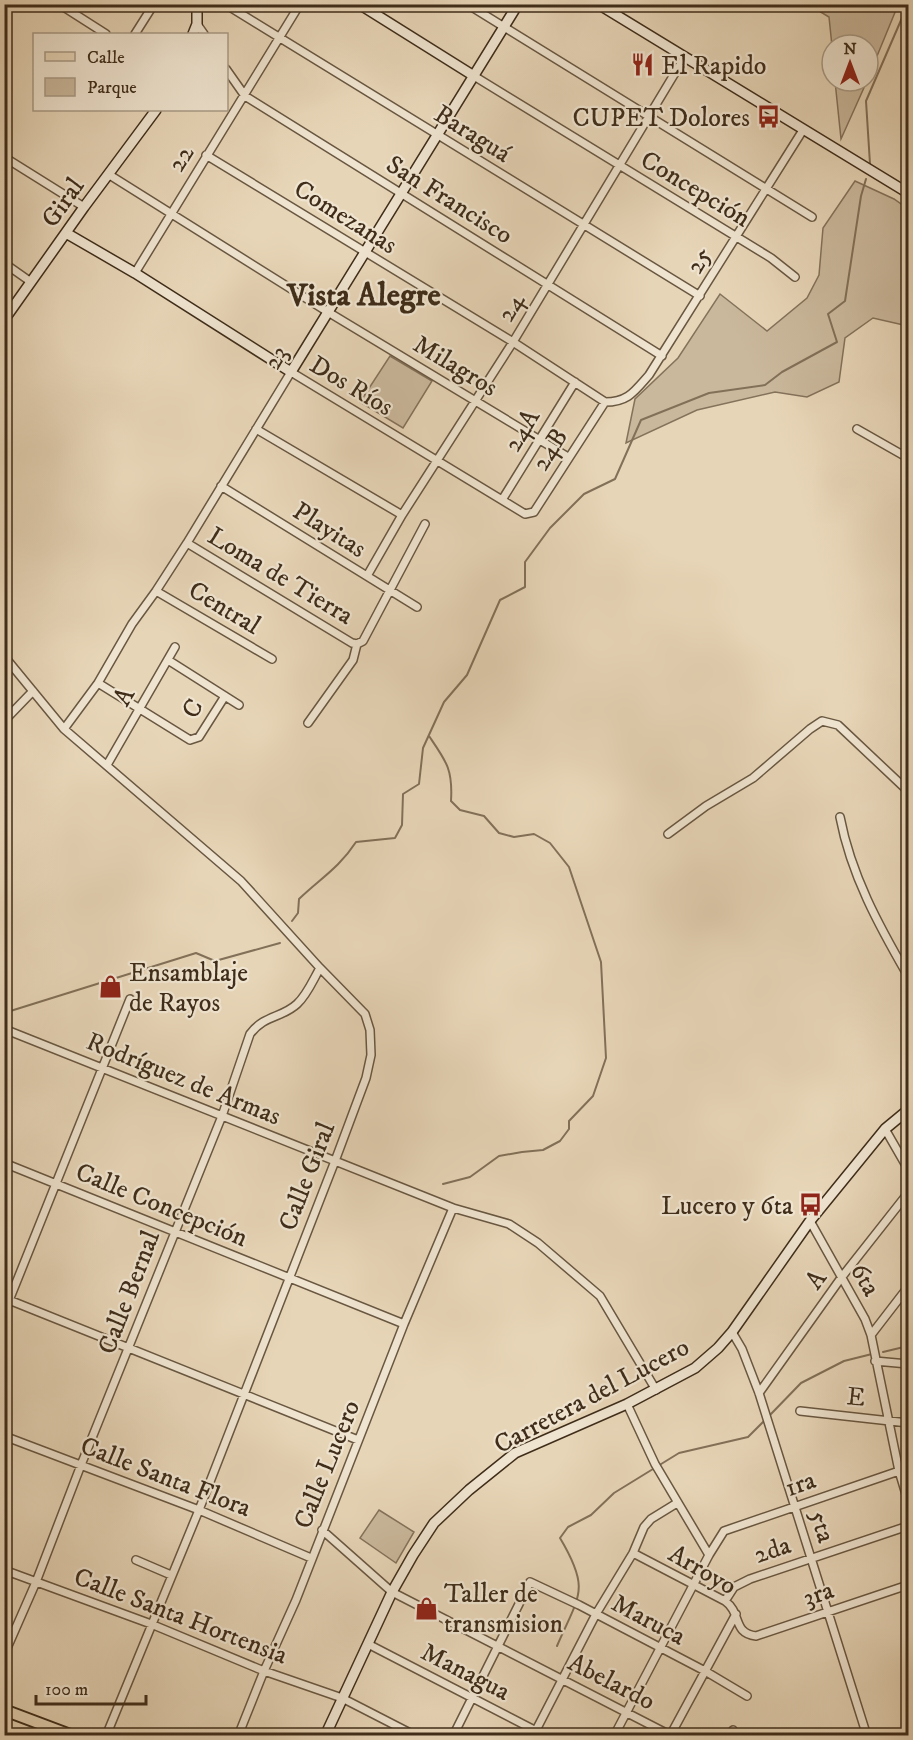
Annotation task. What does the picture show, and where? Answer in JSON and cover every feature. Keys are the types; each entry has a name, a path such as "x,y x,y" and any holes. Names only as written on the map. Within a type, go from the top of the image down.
{"main road":[{"path":"194,33 197,24 197,4"},
{"name":"Concepción","path":"359,4 474,76"},
{"name":"23","path":"291,372 518,4"},
{"path":"598,4 909,194"},
{"name":"Giral","path":"4,320 155,111"},
{"name":"Dos Ríos","path":"66,233 135,273 291,372"},
{"name":"Carretera del Lucero","path":"325,1736 392,1592 434,1523 514,1453 627,1404 695,1368 732,1332 810,1221 885,1128 909,1110"},
{"path":"4,1710 72,1736"}],"street":[{"path":"59,4 104,33"},
{"path":"136,33 154,4"},
{"name":"Baraguá","path":"225,4 700,296"},
{"name":"22","path":"135,273 300,4"},
{"path":"467,4 812,217"},
{"path":"197,24 203,33"},
{"name":"24","path":"367,576 402,515 548,285 684,58"},
{"name":"San Francisco","path":"228,72 244,96 662,356"},
{"name":"Concepción","path":"474,76 771,258 795,277"},
{"name":"25","path":"604,402 618,402 630,396 649,375 803,130"},
{"name":"Comezanas","path":"206,155 513,342 604,402"},
{"path":"4,157 84,207"},
{"name":"Milagros","path":"108,174 328,312 568,457"},
{"path":"4,263 32,282"},
{"name":"23","path":"64,729 98,683 132,624 187,543 291,372"},
{"name":"Dos Ríos","path":"291,372 525,514"},
{"name":"24A","path":"502,500 574,382"},
{"name":"24B","path":"525,514 534,512 604,402"},
{"path":"256,429 402,515"},
{"path":"857,429 909,458"},
{"name":"Playitas","path":"221,486 417,608"},
{"path":"308,723 353,660 355,644 363,641 425,524"},
{"name":"Loma de Tierra","path":"187,543 355,644"},
{"name":"Central","path":"156,591 272,659"},
{"name":"A","path":"107,765 175,647"},
{"path":"4,656 64,729"},
{"path":"168,660 239,705"},
{"path":"98,683 140,710"},
{"path":"4,721 33,691"},
{"name":"C","path":"140,710 190,740 199,737 225,696"},
{"path":"668,834 706,806 753,778 822,721 838,725 909,791"},
{"name":"Calle Giral","path":"64,729 241,881 365,1014 370,1030 371,1055 366,1078 335,1161 199,1510 106,1736"},
{"path":"840,817 847,852 863,891 880,928 909,976"},
{"name":"Calle Bernal","path":"4,1656 36,1582 222,1116 250,1034 266,1019 298,1003 320,968"},
{"path":"4,1313 7,1299 130,999"},
{"name":"Rodríguez de Armas","path":"4,1029 453,1208 509,1224 538,1243 600,1296 656,1390"},
{"path":"885,1128 909,1169"},
{"name":"Calle Concepción","path":"4,1163 404,1324"},
{"name":"A","path":"759,1393 841,1278 909,1193"},
{"name":"Calle Lucero","path":"238,1736 296,1600 404,1324 453,1208"},
{"name":"6ta","path":"810,1221 872,1335 887,1420 909,1501"},
{"path":"872,1335 909,1287"},
{"path":"7,1299 358,1440"},
{"name":"5ta","path":"732,1332 742,1349 759,1393 867,1736"},
{"path":"875,1361 909,1364"},
{"path":"614,1736 694,1586 708,1555 657,1468 627,1404"},
{"name":"E","path":"800,1411 909,1423"},
{"name":"Calle Santa Flora","path":"4,1436 199,1510 311,1558"},
{"name":"1ra","path":"708,1555 724,1531 899,1471"},
{"path":"534,1733 596,1614 633,1553 644,1527 651,1519 677,1503"},
{"name":"2da","path":"725,1601 734,1587 750,1579 909,1526"},
{"name":"Abelardo","path":"322,1530 392,1592 671,1735"},
{"name":"Arroyo","path":"633,1553 730,1604 741,1630"},
{"path":"136,1560 171,1575"},
{"name":"Calle Santa Hortensia","path":"4,1570 151,1624 264,1671 342,1698 416,1736"},
{"name":"Maruca","path":"500,1646 530,1582 705,1671 747,1696"},
{"name":"3ra","path":"741,1630 747,1635 756,1636 909,1585"},
{"path":"671,1735 735,1614"},
{"name":"Managua","path":"368,1644 473,1698 534,1733 546,1736"},
{"path":"453,1736 500,1646"}],"green space":[{"path":"809,5 898,5 880,49 880,33 831,33 829,17"},
{"path":"836,93 862,93 841,139"},
{"path":"855,181 894,199 908,209 908,326 873,318 845,338 839,382 807,397 775,392 697,410 626,443 635,399 678,358 720,294 767,331 807,298 819,275 823,228"},
{"path":"390,356 432,381 403,428 360,402"},
{"path":"379,1510 414,1532 396,1563 360,1538"}],"waterway":[{"path":"870,164 866,101 908,4"},
{"path":"292,921 298,913 299,899 336,866 356,842 395,838 402,825 403,794 419,784 423,748 444,702 467,675 500,600 525,587 525,562 550,528 584,494 615,479 641,420 709,393 765,385 782,372 837,342 828,314 845,301 861,196 866,179"},
{"path":"429,736 447,766 451,781 451,801 460,810 484,816 499,833 514,837 534,834 550,843 569,867 601,962 606,1058 593,1096 569,1121 569,1129 560,1141 543,1150 499,1156 470,1177 443,1184"},
{"path":"4,1013 196,953 215,961 280,943"},
{"path":"883,1352 908,1346"},
{"path":"770,1415 801,1383 844,1361 872,1354"},
{"path":"557,1646 576,1603 578,1592 576,1570 560,1538 568,1527 591,1515 614,1493 679,1453 748,1437 764,1421"}],"place":[{"name":"El Rapido","path":"643,65"},
{"name":"CUPET Dolores","path":"768,117"},
{"name":"Ensamblaje de Rayos","path":"111,987"},
{"name":"Lucero y 6ta","path":"811,1205"},
{"name":"Taller de transmision","path":"426,1608"}],"district":[{"name":"Vista Alegre","path":"364,294"}]}
